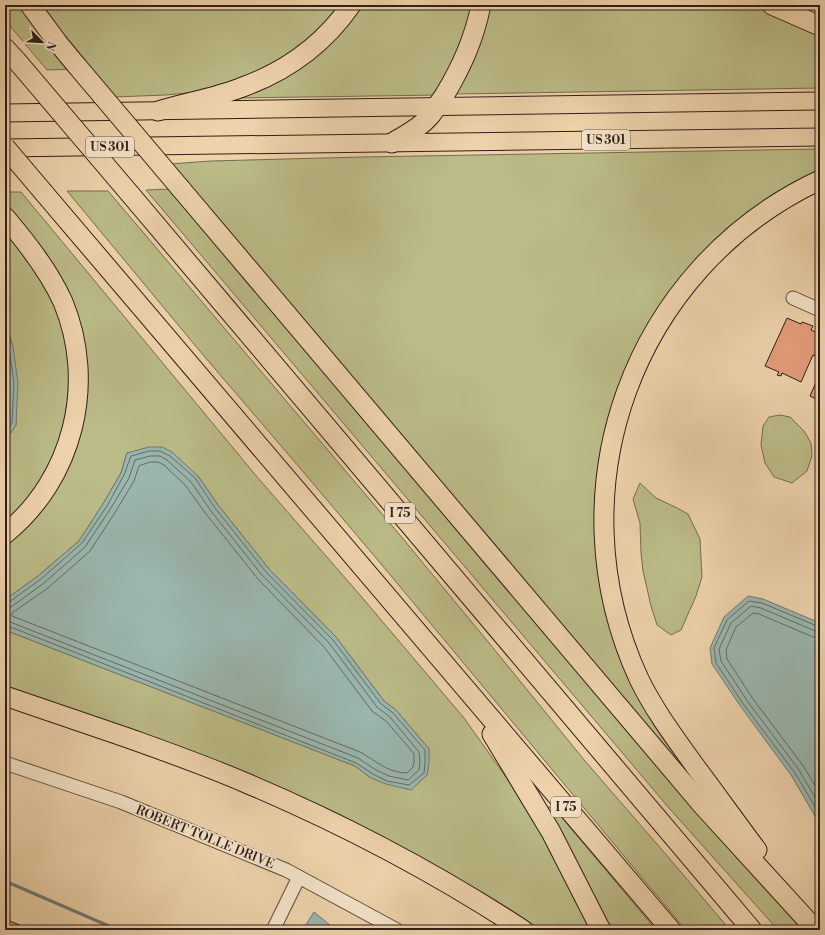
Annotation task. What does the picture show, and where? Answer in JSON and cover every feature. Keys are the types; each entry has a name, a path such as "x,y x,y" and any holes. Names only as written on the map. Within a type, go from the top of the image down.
{"highway":[{"path":"30,5 77,66 702,806 816,930"},
{"path":"158,111 234,90 275,73 291,63 318,42 330,31 351,5"},
{"path":"392,142 422,124 437,107 465,58 477,25 481,5"},
{"path":"772,5 820,26"},
{"name":"I 75","path":"10,54 752,930"},
{"name":"I 75","path":"5,147 671,930"},
{"path":"816,930 668,729 639,679 618,622 610,592 604,546 604,500 611,444 624,399 636,369 652,336 672,304 710,258 726,242 783,200 806,186 820,180"},
{"path":"5,217 36,257 51,279 63,302 71,326 76,349 78,371 77,406 72,432 60,464 37,501 5,534"},
{"path":"461,684 551,832 601,930"},
{"path":"5,696 187,759 245,782 362,837 420,867 523,930"},
{"path":"669,832 763,930"}],"main road":[{"path":"5,113 820,101"},
{"name":"US 301","path":"5,147 820,137"}],"street":[{"path":"793,298 820,310"},
{"name":"ROBERT TOLLE DRIVE","path":"5,763 121,802 286,870 397,930"},
{"path":"273,930 299,877"}],"green space":[{"path":"5,5 21,5 73,69 47,70 5,20"},
{"path":"41,5 345,5 336,17 267,71 197,92 114,97 55,25"},
{"path":"357,5 478,5 439,95 237,98"},
{"path":"488,5 763,5 820,30 820,88 456,94"},
{"path":"820,149 820,176 708,253 612,425 613,618 734,835 372,401 170,164 211,161 362,157"},
{"path":"172,189 807,930 778,930 669,808 146,190"},
{"path":"67,191 108,191 399,534 585,761 730,930 686,930 387,571 204,356"},
{"path":"5,192 21,192 258,478 464,718 523,801 541,830 593,930 542,930 492,898 411,852 339,814 275,785 5,687 5,630 355,766 371,778 419,782 427,775 429,749 396,710 384,701 336,637 269,569 218,505 198,476 127,453 121,473 79,541 38,576 5,600 5,544 30,521 86,377 27,232 5,205"},
{"path":"5,230 35,270 58,313 68,348 70,396 62,438 45,478 5,525 5,441 16,425 13,347 5,322"},
{"path":"780,415 790,417 804,431 811,443 812,456 807,471 792,483 774,477 765,463 761,445 763,426 769,417"},
{"path":"640,483 656,498 688,514 700,539 702,577 696,596 681,630 671,635 657,625 643,571 640,523 633,499"},
{"path":"547,807 553,807 656,930 609,930"}],"water":[{"path":"5,322 13,347 18,383 16,425 5,441"},
{"path":"149,447 162,447 172,452 198,476 218,505 269,569 336,637 384,701 396,710 429,749 427,775 411,790 386,784 371,778 355,766 5,630 5,600 38,576 79,541 121,473 127,453"},
{"path":"748,596 763,599 820,623 820,821 815,816 791,775 741,707 712,664 710,648 724,617"},
{"path":"314,912 336,930 304,930"}],"building":[{"path":"787,318 801,324 802,322 813,326 811,330 820,334 816,343 820,345 820,347 814,356 813,355 801,382 782,373 781,376 777,375 779,372 765,366"},
{"path":"820,373 820,401 810,396"},
{"path":"5,919 22,926 21,930 5,930"}],"waterway":[{"path":"5,881 118,930"}]}
